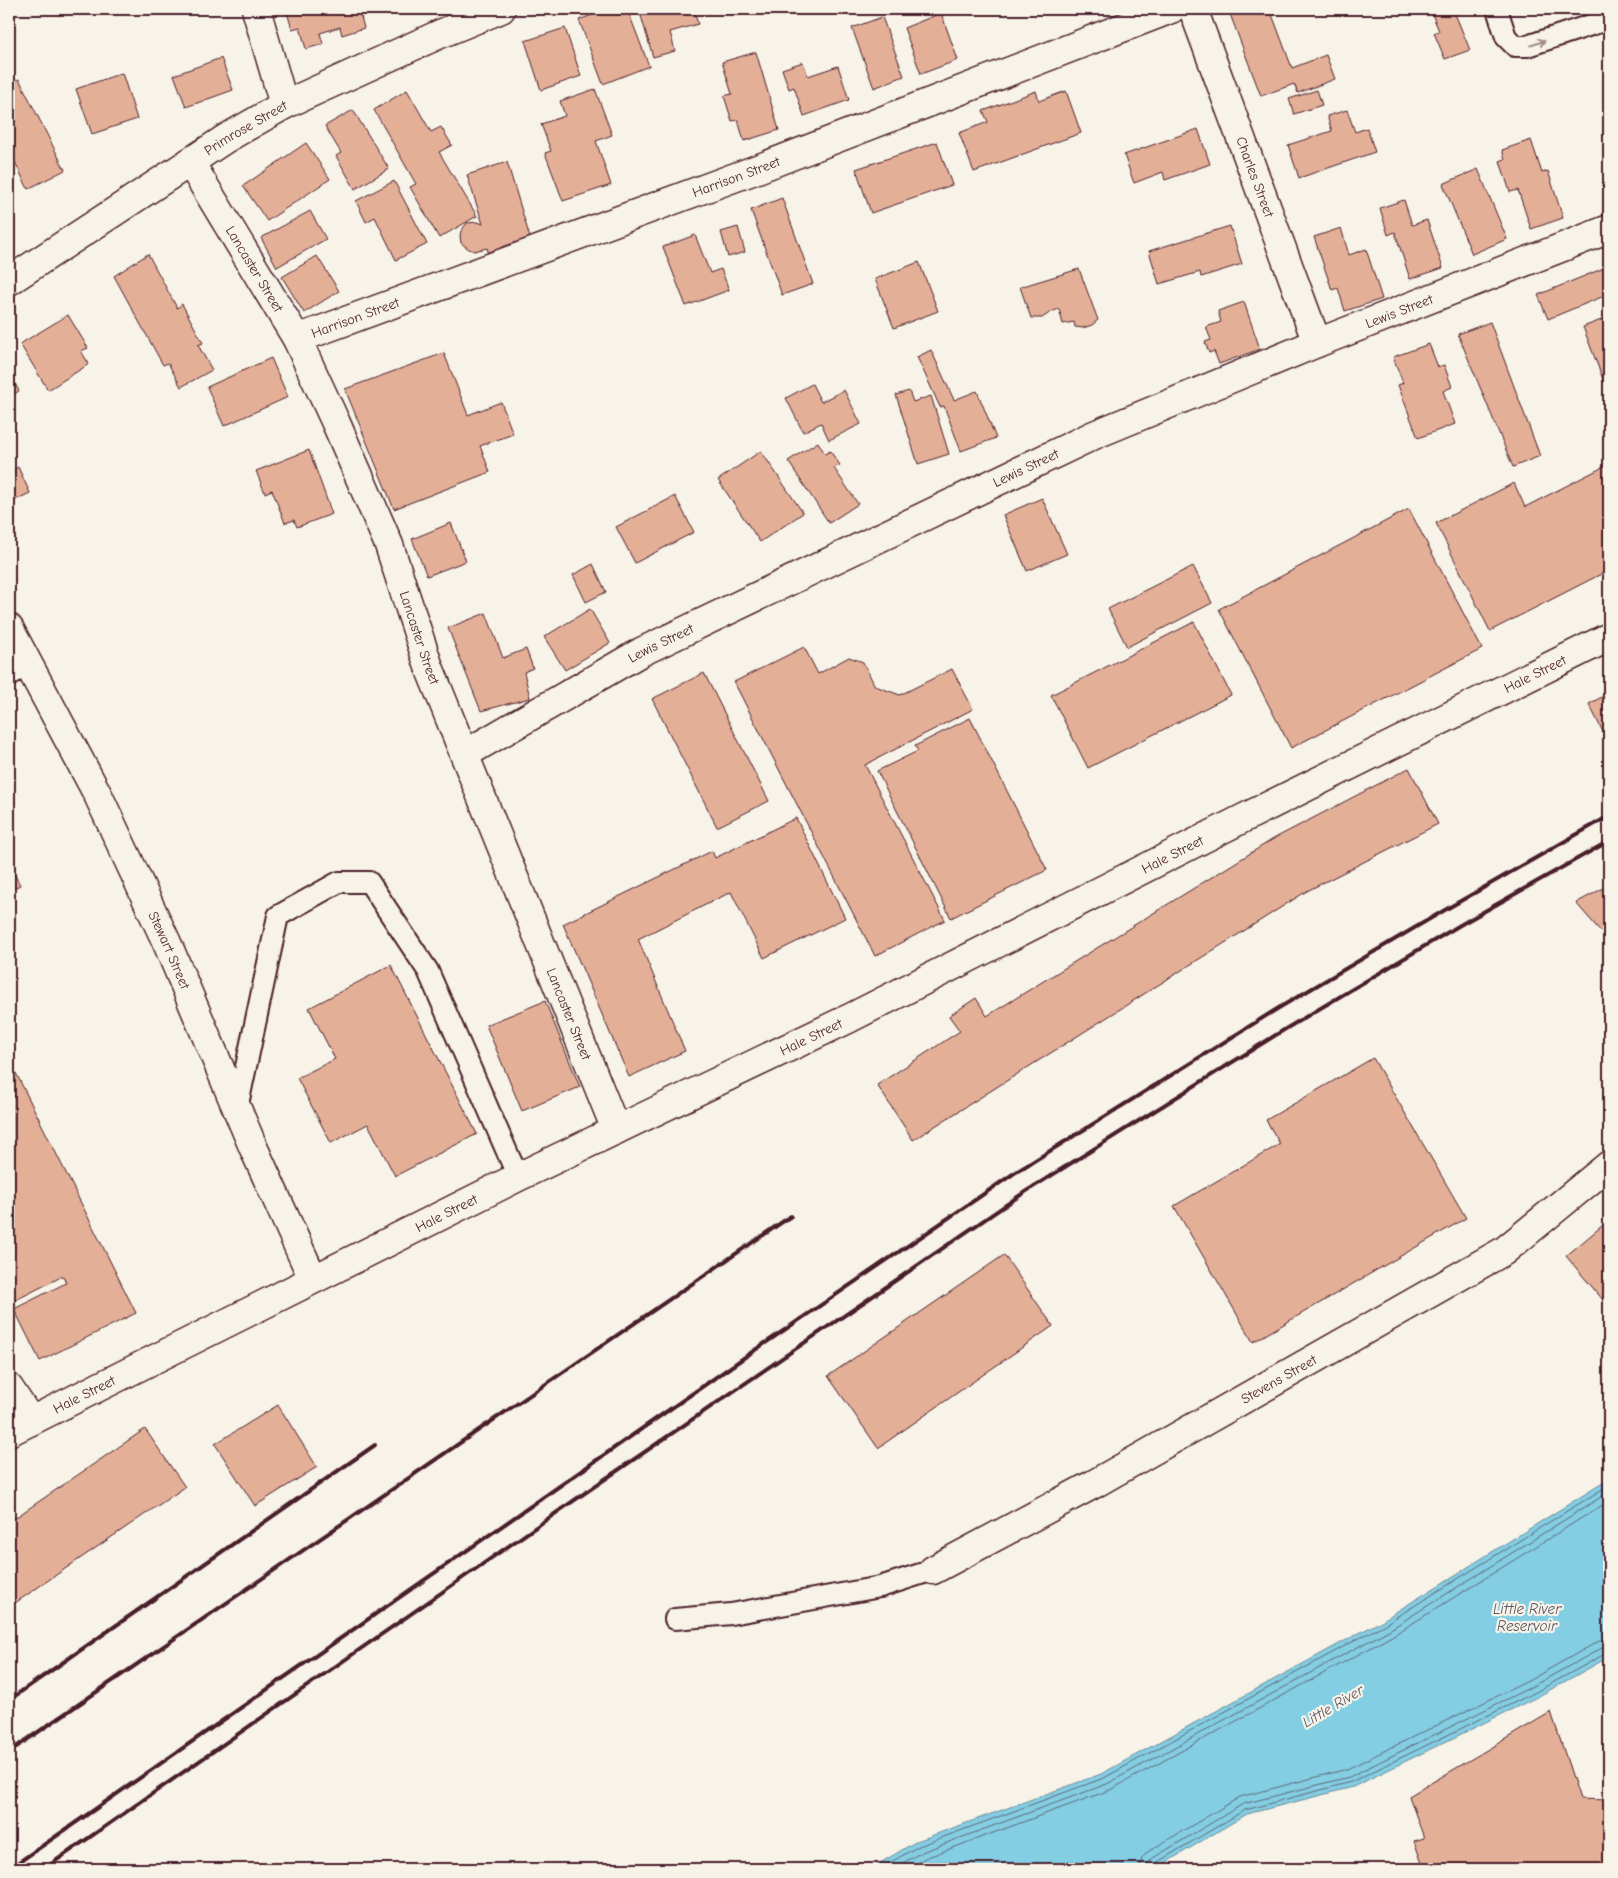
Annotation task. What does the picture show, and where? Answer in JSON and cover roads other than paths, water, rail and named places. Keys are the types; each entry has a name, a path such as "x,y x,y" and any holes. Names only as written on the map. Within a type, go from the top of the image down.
{"street":[{"path":"256,9 284,105"},
{"name":"Primrose Street","path":"9,281 225,139 284,105 440,34 501,9"},
{"name":"Harrison Street","path":"297,339 752,171 1171,9"},
{"name":"Charles Street","path":"1193,9 1317,343"},
{"name":"Lancaster Street","path":"190,162 297,339 336,423 389,545 429,667 616,1130"},
{"name":"Lewis Street","path":"465,754 641,652 1094,435 1317,343 1609,229"},
{"name":"Stewart Street","path":"9,628 18,670 98,795 167,943 237,1109 313,1280"},
{"name":"Hale Street","path":"20,1426 518,1177 850,1018 1235,823 1609,637"},
{"name":"Stevens Street","path":"933,1570 1094,1484 1504,1251 1609,1165"},
{"path":"9,1388 20,1426"}],"lane":[{"path":"1497,9 1506,37 1515,46 1527,46 1609,18"},
{"path":"237,1109 278,916 340,882 369,882 428,971 518,1177"},
{"path":"675,1619 731,1614 880,1587 933,1570"}],"water":[{"name":"Little River Reservoir","path":"1609,1479 1609,1657 1537,1697 1353,1787 1247,1814 1155,1869 870,1869 917,1841 1101,1774 1383,1620"}],"railway":[{"path":"9,1869 755,1350 1013,1174 1277,1009 1609,816"},
{"path":"44,1869 592,1488 1025,1192 1287,1028 1460,925 1609,841"},
{"path":"9,1752 791,1216"},
{"path":"9,1700 375,1445"}],"water label":[{"name":"Little River","path":"1333,1706"}]}
